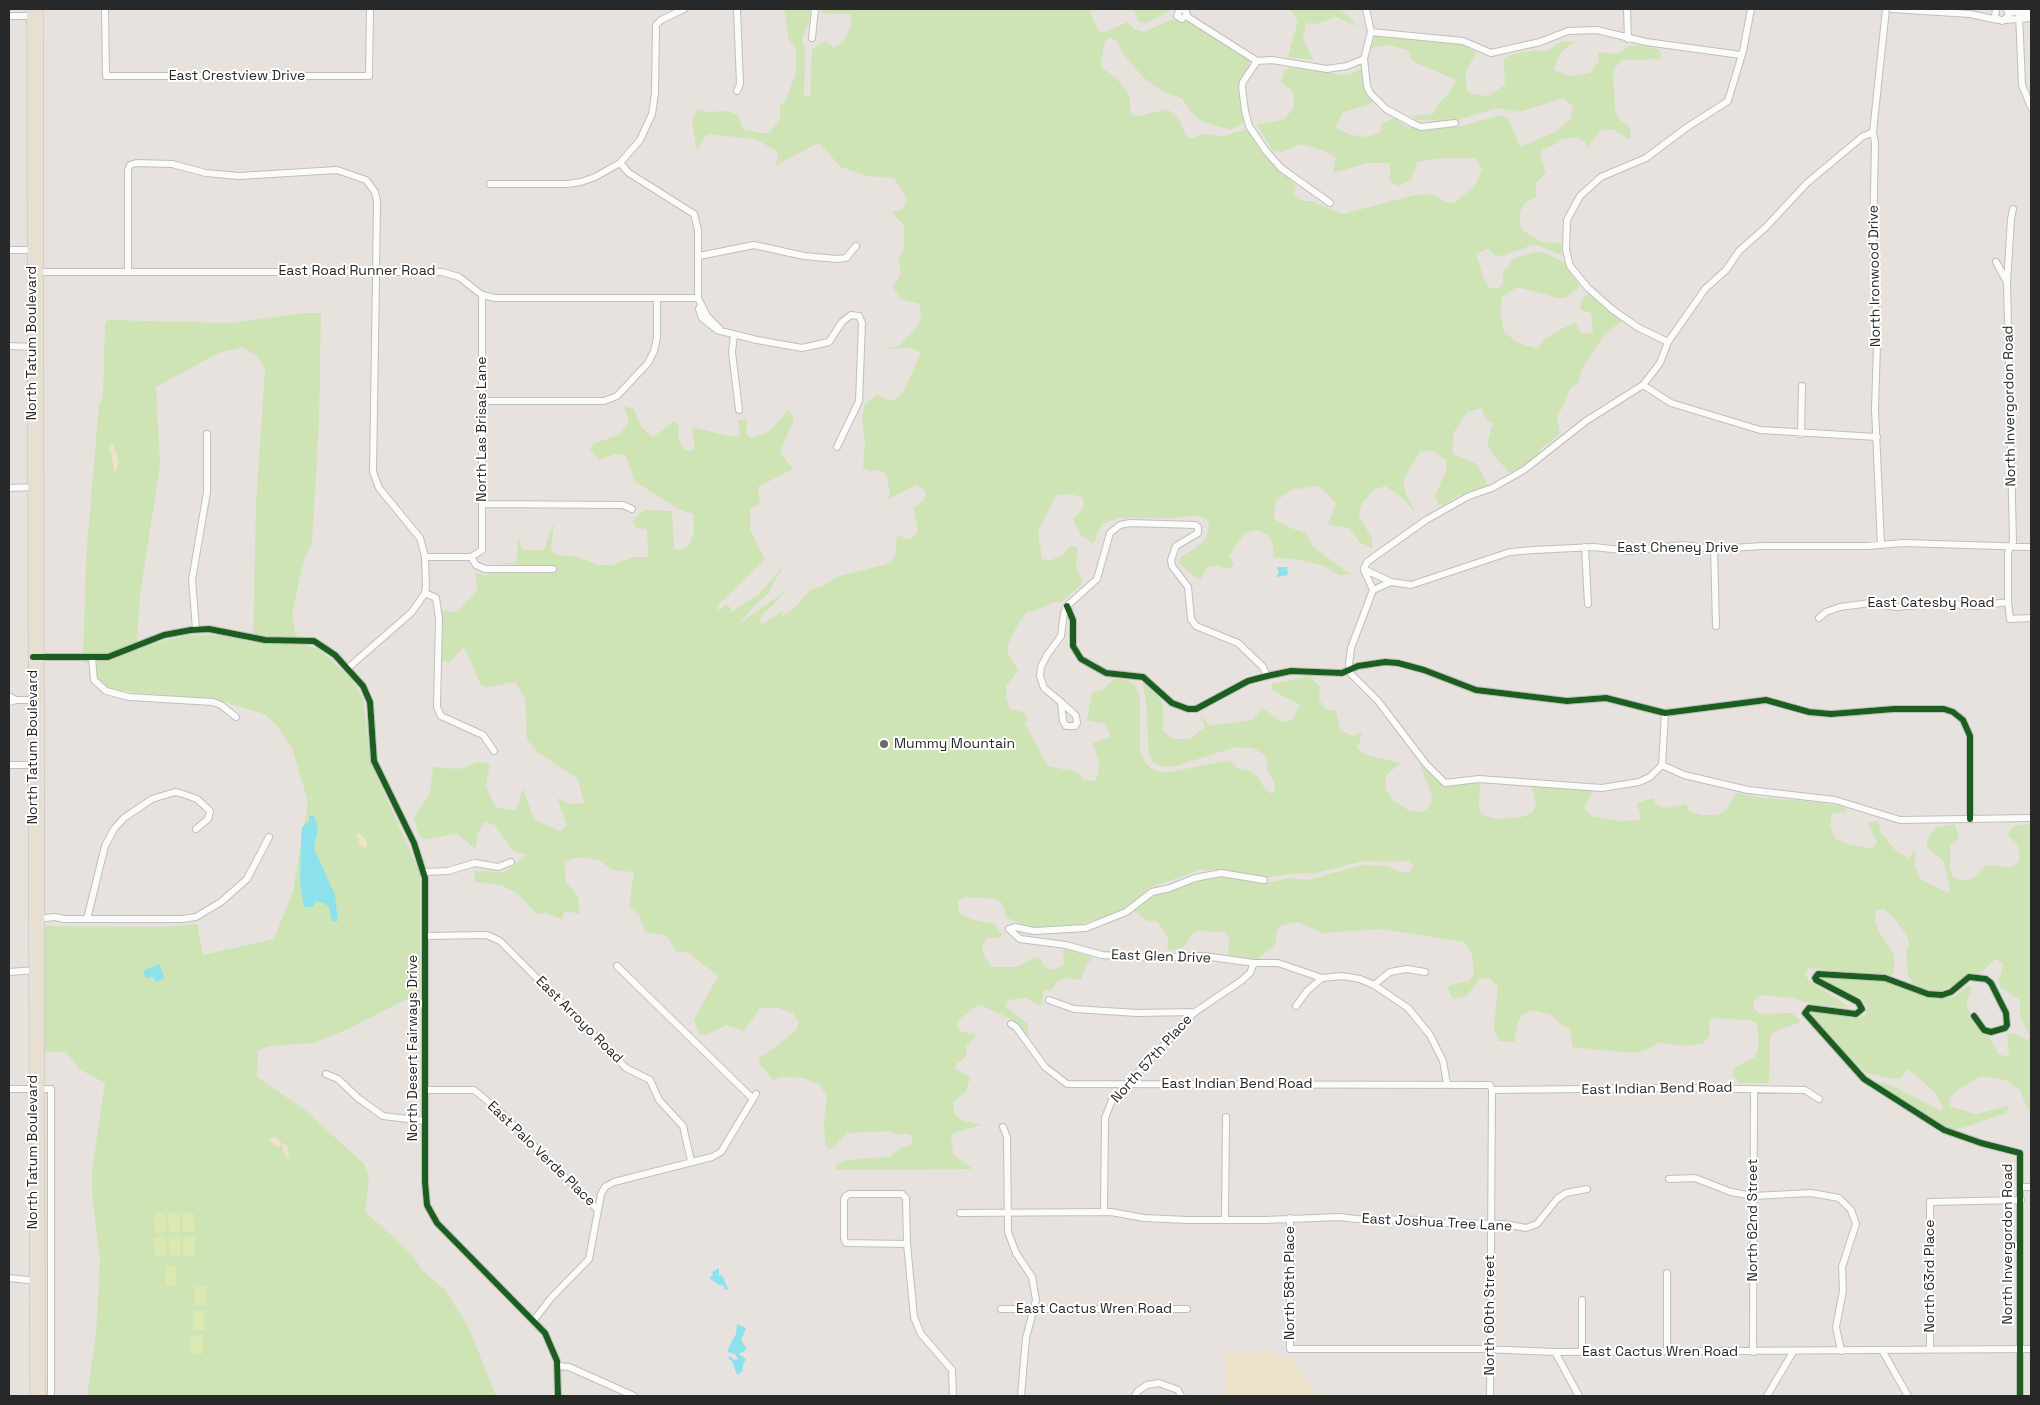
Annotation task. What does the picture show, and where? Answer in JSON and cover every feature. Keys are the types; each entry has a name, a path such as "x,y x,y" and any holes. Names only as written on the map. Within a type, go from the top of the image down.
{"main road":[{"name":"North Tatum Boulevard","path":"34,1396 37,1281 35,12"},
{"name":"North Tatum Boulevard","path":"37,1281 41,1396"}],"street":[{"name":"East Crestview Drive","path":"105,9 106,76 369,76 370,9"},
{"path":"490,184 568,184 581,182 595,177 620,163 640,140 652,114 656,93 656,25 661,20 684,9"},
{"path":"736,9 740,84 737,91"},
{"path":"812,38 815,9"},
{"path":"1180,9 1177,12 1179,18 1186,16"},
{"path":"1184,9 1186,16 1258,61 1272,60 1327,69 1342,67 1364,59"},
{"path":"1366,9 1371,32 1364,59 1368,90 1396,116 1421,126 1455,123"},
{"path":"1627,9 1628,38"},
{"path":"1668,342 1639,328 1613,310 1588,288 1570,266 1566,250 1567,220 1580,196 1600,177 1646,158 1686,128 1728,101 1751,9"},
{"name":"North Ironwood Drive","path":"1881,545 1875,409 1877,306 1873,240 1875,143 1873,132 1886,9"},
{"path":"1892,9 1980,16 2001,20 2031,14"},
{"path":"1980,16 1995,10 2001,20"},
{"path":"2001,20 2007,18 2008,10 2020,16 2031,18"},
{"path":"9,16 35,12"},
{"path":"2020,16 2022,85 2031,107"},
{"path":"1371,32 1463,40 1492,53 1540,42 1568,31 1597,30 1628,38 1741,55"},
{"path":"1258,61 1243,82 1242,88 1245,111 1250,126 1266,151 1281,168 1330,203"},
{"path":"1374,590 1364,569 1367,562 1426,520 1469,496 1492,488 1524,470 1586,421 1643,384 1660,363 1668,342 1705,289 1726,270 1745,244 1766,227 1807,183 1862,137 1873,132"},
{"path":"128,271 128,170 130,165 148,162 172,164 206,173 239,176 328,169 347,172 366,180 371,186 376,197 373,472 379,488 417,532 422,543 425,557 425,593 418,606 403,622 348,668"},
{"path":"620,163 629,173 694,214 698,230 699,309 702,318 712,328 734,335 794,347 814,346 829,342 842,322 851,315 859,316 862,323 859,401 837,447"},
{"name":"North Invergordon Road","path":"2008,602 2008,552 2013,542 2007,282 2013,209"},
{"path":"699,256 747,245 837,259 846,258 856,246"},
{"path":"9,250 36,250"},
{"path":"1996,262 2007,282"},
{"name":"East Road Runner Road","path":"35,272 449,273 464,280 482,295"},
{"path":"482,295 495,298 657,298 700,301"},
{"name":"North Las Brisas Lane","path":"471,557 482,550 482,295"},
{"path":"482,401 604,401 617,396 648,363 654,351 657,338 657,298"},
{"path":"734,335 732,352 739,410"},
{"path":"9,346 36,347"},
{"path":"1643,384 1671,403 1760,430 1801,434 1877,437"},
{"path":"1801,434 1802,386"},
{"path":"196,629 192,580 195,552 206,500 209,459 207,434"},
{"path":"9,488 36,488"},
{"path":"482,504 622,505 632,509"},
{"path":"1061,702 1044,688 1040,671 1047,655 1061,636 1064,613 1067,606 1097,579 1108,536 1116,527 1130,523 1195,525 1198,527 1198,533 1176,546 1171,560 1172,566 1188,587 1191,619 1196,626 1238,643 1263,667 1267,676"},
{"name":"East Cheney Drive","path":"1364,569 1391,582 1411,585 1455,568 1510,552 1585,547 1603,547 1630,552 1683,545 1714,549 1763,546 1932,543 2031,547"},
{"path":"1585,547 1588,604"},
{"path":"1714,549 1716,626"},
{"path":"425,557 471,557 476,565 485,568 553,569"},
{"path":"1391,582 1374,590 1351,648 1349,670 1378,701 1426,764 1445,783 1453,784 1479,779 1602,788 1639,782 1650,777 1662,765 1665,712"},
{"path":"425,593 436,598 438,618 437,707 442,716 483,735 494,750"},
{"name":"East Catesby Road","path":"1819,618 1826,612 1840,606 1870,603 1897,606 1929,603 1977,606 2008,602 2010,618 2031,618"},
{"path":"1067,606 1072,613 1073,646 1077,655 1106,673 1143,677 1172,703 1180,707 1196,709 1248,682 1267,676 1291,671 1342,673 1358,666 1377,663 1398,663 1476,690 1567,701 1606,698 1665,712 1766,700 1809,712 1831,714 1894,709 1948,710 1963,720 1970,736 1970,819"},
{"name":"North Desert Fairways Drive","path":"36,657 92,658 118,654 164,635 196,629 218,630 265,640 310,640 324,647 348,668 368,695 371,711 374,762 414,843 424,872 426,1198 430,1213 437,1223 534,1320 553,1346 558,1366 558,1396"},
{"path":"92,658 94,680 106,692 129,697 213,702 221,705 236,717"},
{"path":"9,696 16,700"},
{"path":"9,702 36,700"},
{"path":"9,765 36,765"},
{"path":"1662,765 1684,775 1748,790 1834,800 1900,820 2031,818"},
{"path":"87,918 105,846 114,828 124,818 152,799 175,792 197,799 210,811 208,819 196,829"},
{"path":"36,919 51,919 55,917 64,919 196,918 221,902 247,879 269,837"},
{"path":"424,872 448,871 475,863 498,867 511,862"},
{"name":"East Glen Drive","path":"1264,880 1220,873 1212,874 1152,892 1126,912 1086,928 1034,931 1016,928 1009,929 1010,932 1020,939 1066,945 1102,955 1153,958 1204,956 1254,963 1278,963 1322,978 1342,976 1360,979 1374,985 1408,1008 1430,1036 1443,1061 1447,1084"},
{"name":"East Arroyo Road","path":"425,936 488,936 500,941 626,1068 650,1080 659,1100 683,1126 691,1161"},
{"name":"North 57th Place","path":"1104,1212 1104,1118 1112,1100 1195,1012 1241,981 1250,973 1254,963"},
{"path":"534,1320 551,1298 589,1259 601,1194 610,1183 721,1152 754,1096 617,966"},
{"path":"1374,985 1390,972 1407,969 1425,972"},
{"path":"9,972 37,970"},
{"name":"North Invergordon Road","path":"1974,1016 1984,1030 1991,1032 2005,1028 2007,1025 2006,1013 1991,983 1986,979 1969,977 1951,992 1942,995 1928,994 1886,978 1818,974 1815,978 1816,980 1858,1002 1862,1009 1856,1014 1810,1008 1805,1013 1864,1079 1944,1130 1981,1143 2020,1153 2020,1396"},
{"path":"1296,1006 1307,991 1322,978"},
{"path":"1050,1000 1074,1009 1137,1013 1195,1012"},
{"name":"East Indian Bend Road","path":"1011,1024 1016,1027 1038,1059 1061,1081 1073,1085 1447,1084 1491,1087 1754,1089 1805,1090 1819,1099"},
{"path":"326,1074 338,1079 358,1098 383,1116 425,1121"},
{"name":"North 60th Street","path":"1490,1396 1491,1087"},
{"path":"9,1089 37,1089"},
{"name":"North Tatum Boulevard","path":"37,1089 51,1089 51,1396"},
{"name":"North 62nd Street","path":"1754,1089 1754,1352"},
{"name":"East Palo Verde Place","path":"426,1090 474,1090 496,1108 598,1210"},
{"path":"1225,1219 1226,1117"},
{"path":"1003,1126 1007,1137 1008,1213 1011,1242 1032,1277 1036,1300 1026,1338 1021,1396"},
{"path":"1669,1179 1695,1178 1731,1192 1753,1196 1811,1193 1839,1198 1852,1210 1856,1224 1842,1267 1843,1291 1836,1328 1841,1351"},
{"path":"2021,1187 2031,1187"},
{"name":"East Joshua Tree Lane","path":"960,1213 1104,1212 1160,1220 1240,1219 1264,1216 1272,1218 1340,1217 1424,1220 1444,1224 1490,1224 1526,1228 1541,1220 1557,1199 1566,1193 1587,1189"},
{"path":"907,1244 846,1243 844,1239 844,1199 846,1196 850,1194 902,1194 904,1196 907,1202 907,1244 916,1322 921,1334 952,1370 953,1396"},
{"name":"North 63rd Place","path":"1930,1349 1930,1202 2021,1200"},
{"name":"North 58th Place","path":"1290,1218 1290,1349"},
{"path":"1667,1273 1667,1350"},
{"path":"9,1278 37,1281"},
{"path":"1582,1300 1582,1351"},
{"name":"East Cactus Wren Road","path":"1001,1308 1187,1309"},
{"name":"East Cactus Wren Road","path":"1290,1349 1793,1352 2031,1349"},
{"path":"1882,1350 1908,1396"},
{"path":"1555,1352 1579,1396"},
{"path":"1768,1396 1793,1352"},
{"path":"558,1366 569,1367 634,1396"},
{"path":"1136,1396 1138,1391 1147,1385 1159,1383 1179,1393"}],"green space":[{"path":"785,9 810,9 809,21 802,40 805,48 804,96 810,97 812,50 825,41 834,47 843,42 852,22 850,14 821,13 821,9 1089,9 1098,31 1105,32 1128,22 1134,29 1144,32 1171,20 1191,22 1240,55 1249,58 1249,66 1239,82 1238,89 1244,122 1231,130 1203,122 1192,113 1181,98 1162,91 1143,77 1124,55 1115,40 1110,38 1105,41 1100,66 1117,79 1129,94 1131,115 1139,116 1167,109 1179,119 1185,134 1191,139 1204,134 1223,136 1248,129 1296,186 1293,194 1302,201 1311,201 1343,214 1414,195 1432,194 1445,202 1455,203 1476,184 1482,169 1476,158 1444,158 1417,162 1411,180 1397,186 1390,181 1390,163 1368,163 1333,173 1336,158 1325,151 1300,144 1282,152 1273,151 1257,125 1284,119 1294,108 1293,92 1281,82 1284,71 1289,68 1331,72 1337,75 1351,74 1363,68 1365,90 1373,101 1369,105 1343,112 1335,128 1352,135 1366,137 1380,133 1382,123 1395,118 1406,127 1424,130 1462,126 1501,115 1508,118 1520,147 1555,132 1571,119 1573,107 1564,98 1519,112 1497,108 1454,121 1416,120 1413,116 1433,114 1436,107 1450,92 1456,80 1412,61 1408,50 1388,45 1371,48 1376,36 1460,44 1476,53 1465,73 1467,91 1472,94 1488,96 1505,85 1504,58 1513,54 1535,50 1545,52 1561,42 1575,41 1561,52 1553,70 1569,76 1590,73 1599,61 1598,52 1617,54 1629,46 1643,45 1660,50 1661,59 1622,60 1613,70 1615,110 1618,118 1630,128 1630,140 1613,129 1600,131 1587,148 1586,143 1577,137 1561,139 1554,145 1543,149 1540,157 1546,172 1536,183 1536,197 1526,202 1521,210 1519,225 1524,231 1542,242 1562,243 1561,255 1532,245 1504,255 1496,256 1488,249 1476,254 1484,280 1490,288 1498,288 1503,284 1503,270 1509,266 1512,259 1535,252 1544,253 1563,262 1580,286 1565,298 1558,298 1517,287 1502,297 1500,313 1504,331 1516,342 1537,349 1545,339 1563,328 1576,323 1581,334 1593,332 1591,313 1580,310 1582,299 1590,293 1623,320 1605,334 1583,367 1578,384 1572,386 1557,418 1560,433 1541,448 1538,455 1513,472 1509,472 1493,455 1487,444 1493,423 1485,418 1482,408 1467,412 1454,432 1452,451 1455,455 1477,464 1488,486 1458,496 1443,505 1438,503 1435,496 1447,468 1446,460 1431,450 1420,452 1403,480 1406,494 1416,513 1400,496 1385,486 1373,490 1361,505 1359,517 1372,538 1372,548 1359,542 1349,528 1328,524 1336,504 1326,492 1317,486 1291,490 1276,501 1274,519 1288,527 1306,533 1313,547 1350,574 1339,575 1322,565 1274,557 1272,541 1267,534 1257,530 1245,533 1229,556 1234,564 1230,569 1217,565 1207,567 1200,580 1179,564 1181,556 1205,540 1209,528 1208,520 1198,515 1176,518 1119,518 1102,524 1093,544 1081,535 1073,520 1084,507 1082,497 1070,494 1056,495 1038,532 1042,559 1049,561 1064,555 1070,545 1078,548 1076,567 1082,579 1081,585 1062,602 1054,602 1035,611 1027,612 1019,622 1007,646 1008,654 1018,670 1006,686 1006,697 1010,709 1023,712 1028,720 1025,724 1048,766 1077,772 1084,780 1096,781 1100,765 1093,743 1110,737 1106,724 1087,720 1092,693 1105,689 1113,679 1124,679 1134,684 1140,697 1140,752 1146,764 1154,770 1166,773 1230,760 1238,769 1249,771 1257,776 1271,794 1275,790 1274,782 1268,772 1266,756 1253,748 1236,747 1176,766 1164,767 1154,763 1149,756 1146,700 1142,683 1157,694 1163,705 1163,731 1174,739 1189,739 1205,727 1200,714 1210,726 1252,720 1263,708 1282,722 1292,720 1300,705 1272,690 1272,684 1310,676 1320,687 1319,699 1325,709 1336,711 1340,730 1354,736 1363,732 1357,748 1366,755 1401,763 1386,775 1386,790 1394,801 1408,810 1419,812 1426,810 1431,802 1432,795 1419,762 1445,786 1478,782 1480,785 1479,810 1485,816 1497,819 1522,817 1532,813 1536,804 1532,788 1534,785 1593,791 1584,808 1591,816 1621,821 1641,820 1637,803 1653,798 1656,804 1665,808 1686,804 1689,811 1701,815 1717,815 1726,810 1736,793 1764,798 1818,802 1847,808 1845,812 1832,813 1830,825 1835,838 1844,843 1872,849 1877,842 1868,823 1878,821 1881,833 1896,851 1909,858 1915,849 1915,866 1920,879 1948,893 1950,890 1944,862 1927,847 1927,839 1937,827 1955,824 1959,838 1950,846 1950,870 1954,878 1963,881 1973,878 1985,866 1994,865 2008,868 2016,865 2020,859 2019,851 2016,843 2008,835 2013,826 2031,824 2031,1111 2028,1110 2020,1090 2006,1080 1981,1076 1959,1089 1949,1099 1951,1107 1976,1114 2009,1106 2006,1113 1966,1127 1951,1130 1945,1128 1868,1079 1893,1086 1941,1111 1943,1108 1936,1094 1915,1074 1907,1070 1900,1079 1895,1079 1866,1073 1809,1016 1809,1013 1813,1012 1856,1018 1865,1016 1867,1007 1862,999 1827,985 1819,980 1821,977 1887,981 1898,984 1906,990 1939,999 1954,997 1970,985 1972,987 1966,1006 1981,1029 1990,1038 1998,1054 2009,1057 2007,1033 2012,1033 2027,1040 2030,1037 2020,1016 2020,1000 2000,987 1998,979 2003,963 1996,959 1981,972 1942,991 1931,991 1918,986 1913,983 1908,975 1906,953 1909,944 1907,936 1894,918 1884,909 1876,910 1875,920 1879,932 1894,954 1894,972 1891,976 1808,968 1805,974 1809,981 1849,1007 1819,1006 1792,998 1761,995 1753,1002 1754,1009 1760,1014 1792,1013 1801,1022 1773,1032 1770,1039 1769,1083 1739,1083 1733,1076 1735,1067 1755,1057 1759,1045 1757,1024 1749,1020 1710,1018 1709,1037 1702,1044 1679,1046 1660,1042 1649,1049 1634,1053 1572,1047 1570,1030 1559,1023 1552,1015 1533,1010 1523,1014 1518,1022 1514,1042 1499,1041 1494,1028 1498,987 1490,978 1479,979 1467,996 1453,999 1447,986 1468,981 1474,974 1472,954 1464,942 1381,929 1322,933 1298,922 1282,925 1277,930 1275,945 1256,960 1227,957 1230,939 1225,932 1197,931 1191,935 1185,946 1170,951 1167,948 1169,938 1157,921 1148,921 1133,910 1152,895 1195,879 1220,876 1262,884 1289,878 1308,880 1362,865 1387,866 1405,873 1411,871 1413,865 1409,860 1394,862 1364,861 1316,873 1264,878 1223,870 1200,870 1149,888 1126,910 1078,925 1031,927 1007,918 1002,903 995,899 966,897 958,901 959,913 971,919 994,924 1001,933 1002,937 987,938 982,947 983,954 991,967 1016,967 1037,957 1040,958 1044,966 1052,970 1057,969 1064,964 1063,950 1068,949 1093,958 1086,965 1081,980 1066,978 1056,982 1051,991 1044,990 1041,1006 1025,998 1008,1000 1005,1006 1028,1024 1028,1036 1011,1019 977,1005 957,1022 959,1031 977,1035 966,1047 966,1057 956,1064 955,1069 971,1078 966,1092 955,1100 953,1104 955,1114 961,1120 981,1125 953,1133 951,1138 954,1155 973,1169 837,1170 836,1164 847,1160 889,1157 901,1148 911,1145 913,1139 909,1134 892,1134 891,1131 847,1133 834,1147 830,1149 825,1145 824,1120 827,1097 820,1085 803,1078 781,1077 773,1080 759,1063 760,1058 796,1031 799,1022 793,1013 778,1008 760,1008 744,1031 727,1025 707,1034 699,1035 694,1020 718,976 687,952 677,952 666,935 645,932 640,917 629,906 634,872 612,870 599,860 578,857 564,862 566,882 578,896 580,914 565,911 562,919 546,913 537,914 517,893 501,885 475,882 474,871 505,872 527,855 512,850 495,825 484,822 477,835 476,849 456,833 425,840 418,834 414,817 430,794 433,767 459,769 478,762 490,764 486,785 495,807 516,811 523,788 534,819 560,831 567,825 557,798 571,804 584,803 578,779 539,753 527,740 525,698 515,682 487,687 481,685 464,647 450,662 441,661 441,611 457,612 478,590 475,573 486,575 517,566 517,564 495,564 517,562 518,536 522,550 544,550 554,522 551,550 557,555 579,557 597,565 612,565 634,557 648,557 647,529 638,528 632,522 644,510 672,511 674,549 683,550 690,544 694,531 693,514 680,510 634,481 626,455 615,454 600,460 589,449 595,443 619,435 629,422 624,406 634,409 642,428 653,437 674,421 679,427 678,439 683,448 690,451 695,449 692,427 733,437 740,436 738,421 747,419 746,433 751,438 769,432 789,409 794,419 780,452 793,469 758,487 760,504 750,509 750,530 765,559 716,607 719,610 727,604 731,609 730,613 759,594 784,565 767,595 754,606 739,624 787,590 761,617 760,626 784,610 781,617 794,608 811,589 823,586 839,576 887,564 895,556 897,535 910,540 918,531 913,507 922,502 926,495 924,489 916,485 888,499 890,492 886,474 879,470 869,471 863,468 865,442 862,418 865,404 877,395 892,401 903,393 921,352 910,348 883,349 899,346 918,326 921,316 920,304 900,299 893,287 901,273 898,260 904,250 904,226 892,212 902,210 907,199 894,178 868,176 841,167 819,143 776,165 778,152 756,139 707,134 697,150 692,123 697,109 708,112 726,111 738,115 743,129 760,133 769,133 780,120 780,106 785,102 796,73 796,49 788,38"},
{"path":"1134,9 1172,9 1145,24 1138,21"},
{"path":"1290,9 1340,9 1359,27 1336,17 1316,24 1306,23 1303,39 1313,60 1288,57 1298,20"},
{"path":"303,313 321,313 319,423 312,543 305,557 292,612 297,643 319,649 351,678 363,699 371,764 420,873 420,997 409,998 346,1030 313,1043 270,1046 258,1050 257,1077 305,1110 364,1164 369,1176 365,1212 396,1239 413,1256 422,1270 445,1290 468,1326 496,1396 87,1396 96,1333 100,1261 92,1192 92,1170 105,1083 79,1069 66,1052 45,1052 45,926 163,927 197,924 203,955 274,939 293,891 308,802 293,750 276,724 264,714 222,701 110,690 96,677 96,663 83,663 86,558 99,405 103,396 105,325 107,320 232,323","holes":["243,347 256,356 265,369 256,504 253,642 221,635 186,635 139,650 137,643 140,595 160,465 156,387 218,353"]},
{"path":"154,1213 166,1213 166,1232 155,1233"},
{"path":"168,1213 180,1213 180,1232 169,1232"},
{"path":"183,1213 194,1213 195,1232 183,1232"},
{"path":"169,1236 180,1236 181,1255 169,1256"},
{"path":"154,1237 166,1237 166,1256 155,1256"},
{"path":"183,1237 195,1237 195,1256 183,1256"},
{"path":"165,1266 176,1266 177,1285 165,1286"},
{"path":"195,1286 206,1286 207,1305 195,1305"},
{"path":"193,1311 204,1311 205,1330 193,1330"},
{"path":"203,1335 203,1354 191,1355 191,1336"}],"sand":[{"path":"113,443 119,463 115,473 111,453 108,450"},
{"path":"358,832 366,840 367,845 365,849 358,844 359,840 356,837"},
{"path":"271,1137 278,1138 280,1142 288,1146 290,1158 286,1158 280,1143 280,1148 275,1146 269,1139"},
{"path":"1274,1352 1274,1357 1293,1357 1296,1367 1316,1396 1225,1396 1225,1353"}],"water":[{"path":"1278,567 1287,567 1288,575 1276,577 1279,572"},
{"path":"309,816 314,816 318,827 314,849 335,895 338,921 332,921 329,907 324,903 316,901 313,907 304,907 300,881 301,841 302,827 309,821"},
{"path":"159,964 165,978 156,982 153,977 146,978 143,971"},
{"path":"719,1268 719,1276 722,1275 728,1289 725,1290 723,1285 719,1285 709,1278 713,1275 712,1272"},
{"path":"737,1324 746,1328 741,1340 747,1349 739,1354 746,1359 742,1372 737,1375 732,1361 728,1359 730,1356 734,1360 738,1359 735,1354 728,1352 728,1349 736,1334"}],"cycle path":[{"path":"1067,606 1073,620 1073,646 1081,659 1106,673 1143,677 1172,703 1188,709 1196,709 1248,681 1267,676 1291,671 1342,673 1358,666 1385,662 1398,663 1424,670 1476,690 1567,701 1606,698 1665,713 1766,700 1809,712 1831,714 1894,709 1944,709 1953,712 1963,720 1970,736 1970,819"},
{"path":"33,657 108,657 164,635 209,629 265,640 314,641 335,655 363,686 370,702 374,761 414,843 425,878 425,1182 427,1205 437,1223 545,1333 557,1361 558,1396"},
{"path":"1974,1016 1984,1030 1991,1032 2005,1028 2007,1025 2006,1013 1991,983 1986,979 1969,977 1951,992 1942,995 1928,994 1885,978 1818,974 1815,978 1816,980 1858,1002 1862,1009 1856,1014 1809,1008 1805,1013 1864,1079 1944,1130 1981,1143 2020,1153 2020,1396"}],"place":[{"name":"Mummy Mountain","path":"884,744"}]}
